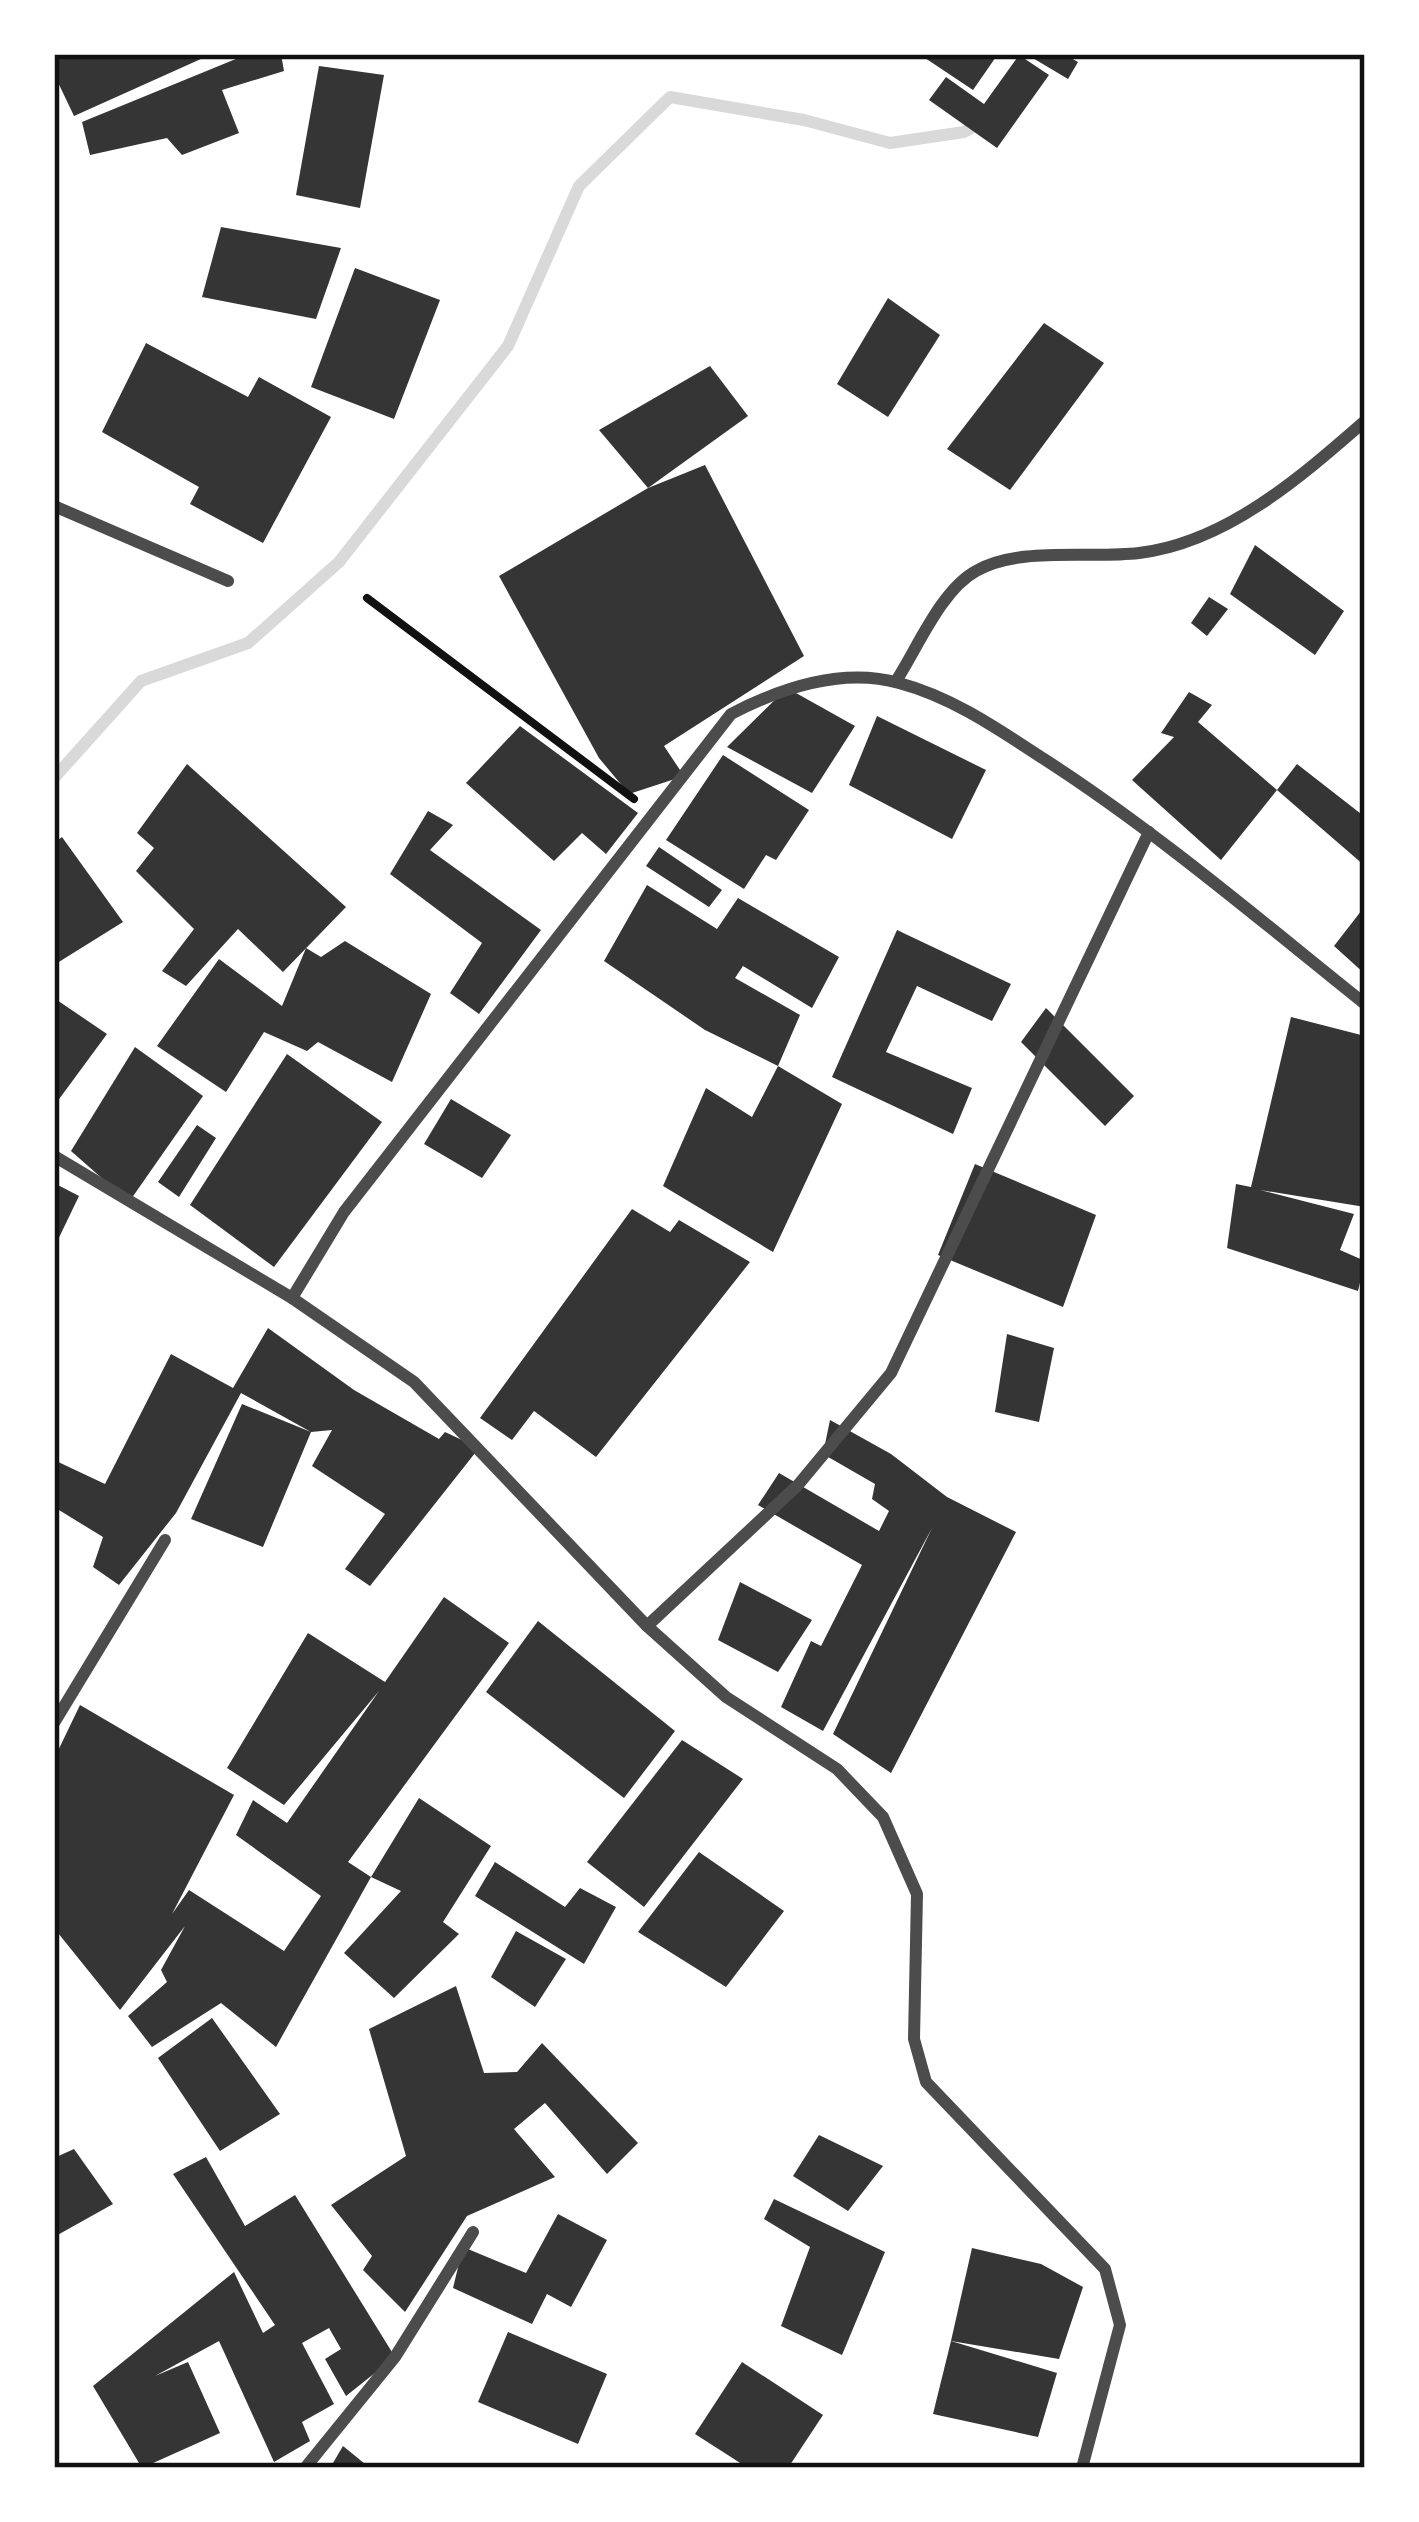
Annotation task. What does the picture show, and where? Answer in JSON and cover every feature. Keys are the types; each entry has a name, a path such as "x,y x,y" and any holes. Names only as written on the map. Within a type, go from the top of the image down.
{"street":[{"path":"896,682 971,573 998,562 1144,553 1200,535 1287,488 1365,421"},
{"path":"54,506 228,580"},
{"path":"292,1298 344,1212 731,714 775,691 830,679 896,682 973,712 1149,832 1365,1004"},
{"path":"647,1626 798,1485 891,1373 1149,832"},
{"path":"54,1156 292,1298 414,1382 647,1626 726,1697 837,1769 883,1816 917,1894 914,2039 926,2082 1105,2269 1120,2325 1082,2468"},
{"path":"54,1723 165,1540"},
{"path":"305,2468 395,2356 473,2231"}],"path":[{"path":"367,598 656,814"}],"building":[{"path":"54,54 212,54 74,116 54,74"},
{"path":"248,54 281,54 284,71 222,90 239,133 182,155 167,138 90,155 82,122"},
{"path":"919,54 998,54 973,90"},
{"path":"1026,54 1064,54 1078,62 1068,79"},
{"path":"1019,55 1049,75 997,148 929,100 946,77 984,104"},
{"path":"319,66 384,75 360,208 296,195"},
{"path":"221,227 341,248 316,319 202,297"},
{"path":"355,268 440,300 394,419 311,387"},
{"path":"888,298 940,335 888,417 837,384"},
{"path":"1044,323 1104,363 1010,490 947,449"},
{"path":"146,343 248,397 259,377 331,417 263,543 190,504 199,487 102,432"},
{"path":"710,366 748,416 648,488 599,430"},
{"path":"705,465 804,656 664,746 684,776 629,794 599,758 499,576 648,488"},
{"path":"1255,545 1344,611 1315,655 1230,594"},
{"path":"1209,597 1228,609 1207,636 1191,623"},
{"path":"787,688 855,726 812,793 727,747"},
{"path":"1189,692 1212,705 1198,722 1277,790 1221,860 1132,780 1174,737 1161,733"},
{"path":"877,716 986,770 952,839 849,785"},
{"path":"520,726 638,813 606,854 582,833 554,861 466,783"},
{"path":"723,755 809,810 776,860 766,855 744,889 666,840"},
{"path":"187,764 346,907 283,972 238,929 186,986 162,971 194,929 136,871 154,848 137,833"},
{"path":"1297,764 1365,817 1365,866 1277,790"},
{"path":"428,811 453,825 430,850 541,930 479,1014 450,993 482,943 390,874"},
{"path":"62,837 123,922 54,965 54,843"},
{"path":"659,847 722,890 709,907 646,866"},
{"path":"647,885 717,929 738,898 839,957 812,1008 743,966 735,978 800,1015 778,1066 705,1030 604,961"},
{"path":"1365,906 1365,974 1334,946"},
{"path":"897,930 1011,984 992,1021 917,986 886,1052 972,1088 953,1134 832,1077"},
{"path":"345,941 431,994 392,1082 318,1042 307,1051 264,1032 226,1092 157,1046 219,959 282,1006 306,948 321,957"},
{"path":"54,998 107,1034 54,1106"},
{"path":"1046,1008 1134,1096 1105,1126 1021,1042"},
{"path":"1291,1017 1365,1036 1365,1207 1260,1190 1354,1214 1340,1250 1365,1261 1358,1291 1227,1248 1236,1184 1251,1187"},
{"path":"135,1047 203,1096 129,1202 71,1151"},
{"path":"287,1054 382,1122 274,1267 190,1205"},
{"path":"778,1066 842,1104 773,1252 663,1186 706,1088 752,1117"},
{"path":"451,1099 511,1135 482,1178 424,1144"},
{"path":"197,1125 216,1138 179,1197 158,1182"},
{"path":"975,1164 1096,1215 1063,1307 938,1255"},
{"path":"54,1183 79,1196 54,1248"},
{"path":"632,1209 670,1232 679,1220 750,1262 596,1457 534,1411 512,1440 480,1418"},
{"path":"268,1328 354,1390 439,1439 445,1432 479,1448 370,1586 345,1569 385,1514 312,1466 332,1430 311,1432 241,1393 176,1513 119,1585 93,1567 103,1537 54,1507 54,1460 105,1484 171,1354 233,1388"},
{"path":"1007,1334 1054,1348 1039,1422 995,1412"},
{"path":"242,1404 311,1432 263,1547 191,1519"},
{"path":"830,1420 891,1454 947,1497 1016,1532 891,1773 833,1734 932,1528 823,1731 781,1707 811,1641 821,1646 862,1565 758,1505 779,1473 879,1531 889,1511 872,1499 875,1484 823,1454"},
{"path":"740,1582 812,1620 778,1672 718,1640"},
{"path":"444,1597 509,1643 348,1862 371,1877 276,2047 221,2003 152,2047 128,2016 167,1982 161,1970 185,1926 120,2010 54,1928 54,1759 80,1705 234,1795 172,1914 189,1890 284,1951 321,1896 236,1835 253,1800 287,1823 379,1691 284,1805 227,1768 308,1633 385,1682"},
{"path":"538,1621 675,1731 624,1798 486,1692"},
{"path":"682,1740 743,1779 644,1907 587,1862"},
{"path":"419,1798 491,1846 443,1922 459,1934 394,1998 344,1953 401,1891 371,1877"},
{"path":"699,1852 784,1911 726,1987 638,1932"},
{"path":"495,1862 565,1907 580,1888 616,1907 584,1964 475,1896"},
{"path":"516,1931 566,1959 535,2007 491,1977"},
{"path":"456,1986 484,2073 517,2072 542,2043 638,2143 607,2174 545,2103 514,2129 555,2177 467,2216 405,2312 363,2270 372,2256 331,2205 406,2156 369,2029"},
{"path":"212,2018 280,2114 220,2151 158,2058"},
{"path":"819,2135 883,2166 848,2211 793,2176"},
{"path":"74,2149 113,2204 54,2237 54,2158"},
{"path":"206,2157 245,2226 295,2195 395,2357 346,2396 325,2359 341,2349 329,2328 302,2343 334,2404 302,2422 310,2441 274,2462 219,2341 155,2376 188,2362 220,2433 142,2468 93,2386 234,2272 263,2333 275,2325 173,2174"},
{"path":"774,2199 885,2252 842,2355 781,2326 810,2247 764,2219"},
{"path":"558,2214 607,2240 571,2307 547,2294 532,2324 453,2288 463,2247 526,2273"},
{"path":"972,2248 1041,2264 1083,2287 1059,2359 951,2341"},
{"path":"508,2332 607,2374 578,2444 478,2402"},
{"path":"951,2341 1057,2373 1038,2437 933,2414"},
{"path":"742,2362 823,2415 788,2468 748,2468 695,2434"},
{"path":"343,2446 370,2468 330,2468"}],"waterway":[{"path":"54,778 141,681 248,643 339,562 508,346 579,186 670,97 804,120 890,143 964,132 984,121"}]}
